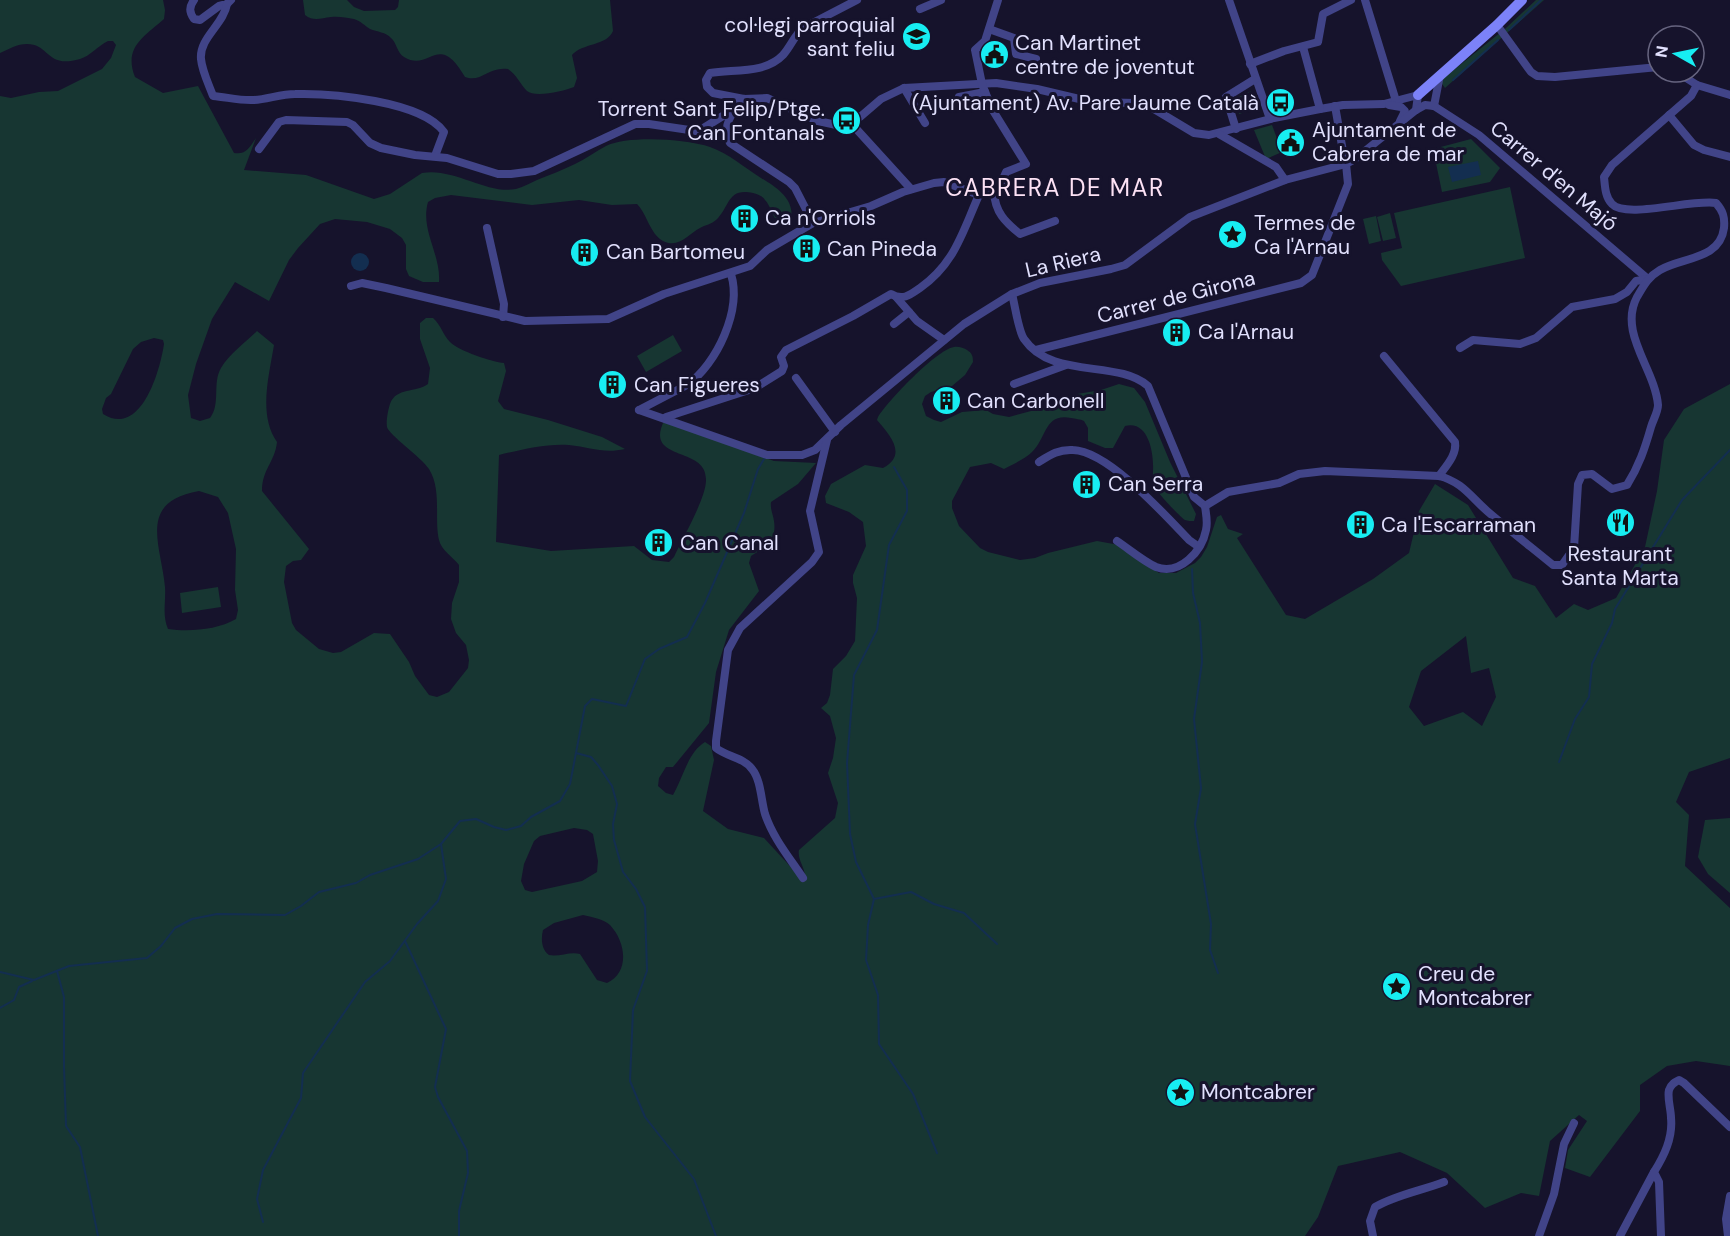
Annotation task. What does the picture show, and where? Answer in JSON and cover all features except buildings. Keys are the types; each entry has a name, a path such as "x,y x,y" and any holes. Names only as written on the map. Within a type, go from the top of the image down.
{"street":[{"path":"194,0 190,8 194,20 200,20 219,6 229,2"},
{"path":"856,0 803,28 781,57 775,61 766,66 748,70 711,73 706,80 707,87 713,93 744,99 767,98 818,121 841,126 860,117 881,99 904,88 968,84 983,88"},
{"path":"920,9 941,0"},
{"path":"351,286 362,283 525,321 608,319 664,294 750,267 767,250 813,224 871,206 911,189 944,182 979,195 990,195 1004,179 1006,172 1026,164 994,114 983,88 975,50 985,41 998,0"},
{"path":"1229,0 1270,119"},
{"path":"1250,64 1284,51 1318,42 1323,14 1351,0"},
{"path":"1365,0 1396,101"},
{"path":"959,97 983,88 1016,85 1092,102 1135,103 1149,106 1194,134 1219,134 1270,119 1335,106 1384,104 1418,95 1498,28 1522,0"},
{"path":"229,2 226,13 204,44 201,59 213,96 253,100 296,94 370,99 413,112 440,126 444,132 435,156"},
{"path":"1498,28 1531,72 1537,76 1555,77 1646,68"},
{"path":"989,29 1014,38 1016,54 1036,59"},
{"path":"1303,47 1320,109"},
{"path":"1416,110 1425,105 1434,106 1440,75"},
{"path":"1236,129 1226,98 1255,79"},
{"path":"1694,84 1730,95"},
{"path":"1428,86 1436,96"},
{"path":"1460,348 1473,340 1520,344 1536,338 1572,307 1615,299 1627,292 1636,282 1648,279 1663,268 1694,259 1713,248 1722,237 1725,224 1723,211 1716,203 1623,210 1612,204 1606,193 1604,177 1612,165 1691,96 1697,86"},
{"path":"904,88 925,123"},
{"path":"1416,110 1418,95"},
{"path":"744,99 728,122 726,135 730,143 789,182 795,188 813,224"},
{"path":"1384,104 1401,107 1405,111 1395,128"},
{"name":"Carrer de Girona","path":"1036,350 1301,284 1312,275 1348,184 1335,106"},
{"name":"Carrer d'en Majó","path":"1434,106 1479,135 1648,279"},
{"path":"259,149 279,122 286,120 347,122 370,142 381,148 415,155 435,156 498,174 517,174 534,171 635,124 696,131 735,109"},
{"name":"La Riera","path":"731,274 733,281 730,322 711,361 695,380 639,410 767,455 802,455 815,450 963,324 1012,294 1040,283 1125,265 1190,217 1285,180 1355,159 1416,110"},
{"path":"1669,115 1694,145 1730,157"},
{"path":"850,122 911,189"},
{"path":"702,129 726,135"},
{"path":"1219,134 1275,167 1285,180"},
{"path":"994,192 999,213 1020,234 1055,221"},
{"path":"897,298 907,297 931,280 943,268 953,254 979,195"},
{"path":"487,228 504,304 503,317"},
{"path":"1205,506 1228,492 1279,483 1299,474 1325,471 1439,476 1452,480 1466,489 1485,510 1552,565 1562,565 1574,548 1578,484 1582,475 1592,474 1612,489 1627,485 1645,450 1658,408 1638,350 1630,317 1632,308 1648,279"},
{"path":"666,418 755,388 782,371 784,366 781,357 786,350 891,294 917,321 944,340"},
{"path":"1012,294 1023,338 1036,350 1066,365 1138,377 1148,386 1194,497 1205,506 1206,531 1199,547 1191,559 1167,569 1155,566 1117,541"},
{"path":"894,324 909,312"},
{"path":"1384,356 1455,442 1454,454 1439,476"},
{"path":"1014,384 1066,365"},
{"path":"796,378 835,432"},
{"path":"803,878 775,837 765,813 753,770 734,756 721,752 716,748 716,741 728,651 740,628 812,562 819,552 810,511 827,440"},
{"path":"1039,462 1056,452 1075,450 1095,458 1126,478 1199,547"},
{"path":"1620,1236 1663,1158 1670,1140 1672,1122 1669,1090 1673,1083 1679,1080 1684,1083 1730,1127"},
{"path":"1539,1236 1554,1194 1564,1144 1575,1123"},
{"path":"1654,1172 1659,1182 1661,1236"},
{"path":"1373,1236 1370,1221 1375,1207 1392,1197 1419,1192 1444,1182"},
{"path":"1728,1236 1726,1219 1730,1196"}],"green space":[{"path":"0,0 163,0 164,19 143,37 134,50 132,67 135,77 163,93 198,86 234,153 244,152 256,138 244,170 306,175 374,199 390,194 422,173 434,172 505,190 516,189 570,166 606,146 628,140 658,139 700,144 717,150 773,185 783,194 790,205 791,219 776,220 761,196 753,193 738,193 730,199 721,215 714,221 674,243 659,238 637,204 612,205 579,200 532,205 451,195 435,198 428,202 426,212 428,232 439,272 439,282 423,282 409,276 406,269 406,245 402,238 390,229 367,222 335,219 320,224 289,260 269,301 235,282 212,319 188,395 191,418 200,421 210,418 215,406 218,374 228,358 257,331 274,345 266,408 271,431 277,442 264,477 262,491 309,549 301,560 293,561 286,566 284,582 292,623 296,630 319,649 333,653 341,652 374,633 390,634 429,695 437,697 449,692 468,668 466,645 456,633 451,619 452,603 459,582 459,565 440,544 437,495 429,469 387,427 390,404 393,399 401,393 428,384 430,368 420,339 420,323 426,318 433,318 454,345 476,356 504,363 506,371 498,401 504,409 602,437 625,449 603,450 552,445 499,455 496,542 551,551 634,546 652,560 669,562 674,557 703,496 706,479 703,469 697,462 668,449 662,443 660,434 664,421 774,461 816,463 798,484 771,502 774,534 769,543 751,556 749,563 759,591 729,630 716,672 709,723 673,767 666,767 659,778 658,786 666,793 673,795 694,752 705,742 711,746 714,760 703,811 728,829 764,838 799,876 805,879 799,850 835,818 838,803 828,773 836,738 830,716 821,708 827,703 830,695 833,669 846,656 855,641 857,598 853,575 866,546 863,522 849,512 826,503 825,496 831,484 865,465 883,468 890,463 896,451 891,438 877,420 878,417 913,377 946,350 959,347 969,351 973,362 965,375 952,386 925,396 922,404 926,416 941,422 962,412 986,410 1009,417 1050,406 1071,395 1101,390 1119,384 1134,388 1145,402 1170,462 1196,514 1194,521 1185,520 1153,485 1151,448 1145,433 1140,428 1125,426 1113,448 1105,448 1088,441 1088,428 1084,421 1062,417 1051,423 1037,446 1019,461 1004,469 991,463 970,467 952,501 952,508 959,526 980,548 1020,560 1097,541 1119,545 1159,573 1176,573 1195,563 1201,557 1207,547 1217,517 1221,515 1228,529 1243,534 1237,538 1286,615 1305,619 1373,579 1409,553 1419,511 1435,484 1468,505 1513,578 1535,586 1556,618 1574,604 1588,610 1616,598 1645,547 1657,491 1664,440 1684,409 1730,384 1730,758 1689,772 1676,802 1689,815 1685,866 1730,908 1730,1066 1696,1061 1667,1066 1640,1085 1640,1111 1590,1177 1565,1168 1568,1150 1587,1121 1579,1115 1550,1141 1539,1196 1521,1193 1485,1208 1447,1173 1400,1152 1338,1166 1318,1217 1305,1236 0,1236 0,96 11,98 39,92 58,91 102,69 111,58 116,45 113,41 108,41 84,58 69,61 54,59 40,48 27,44 0,53","holes":["154,338 163,340 164,344 158,370 146,398 138,410 128,417 116,419 103,414 102,409 106,398 111,394 133,349 141,342","199,491 218,497 228,513 236,549 235,590 238,610 236,619 220,626 185,630 168,629 166,624 165,587 157,527 160,515 167,505 180,497","1466,636 1471,673 1489,668 1496,697 1482,726 1463,712 1424,726 1409,707 1421,671","574,828 587,830 593,834 598,861 597,872 582,881 532,892 525,890 521,881 524,864 534,841 540,836","583,915 604,921 610,925 620,940 623,956 619,972 607,983 597,980 580,954 549,955 542,943 543,930 554,923"]},
{"path":"303,0 347,0 354,7 364,11 395,10 399,0 610,0 613,31 610,36 600,42 582,48 572,55 577,78 574,87 557,92 536,94 527,91 508,69 496,70 471,78 465,77 456,63 448,56 434,55 413,61 400,53 389,36 370,29 361,22 337,17 318,19 308,17 305,15"},
{"path":"1536,0 1544,0 1445,88 1440,81 1506,28"},
{"path":"1251,91 1258,108 1239,114 1236,98"},
{"path":"1272,125 1282,152 1266,159 1254,130"},
{"path":"1471,139 1500,168 1490,182 1442,192 1433,149"},
{"path":"1510,187 1525,258 1401,286 1382,260 1381,253 1402,248 1394,213"},
{"path":"1390,213 1396,238 1383,241 1377,217"},
{"path":"1376,216 1381,241 1369,244 1363,219"},
{"path":"673,335 682,351 646,372 637,356"},
{"path":"218,587 221,607 182,613 180,593"},
{"path":"1730,818 1730,893 1708,874 1698,857 1705,820"}],"water":[{"path":"1478,161 1481,175 1452,182 1448,167"},
{"path":"356,253 364,253 369,258 367,269 356,271 351,266 351,258"}],"waterway":[{"path":"1509,30 1541,0"},
{"path":"1453,80 1498,40"},
{"path":"1559,762 1575,719 1589,697 1592,664 1612,623 1615,609 1682,500 1730,450"},
{"path":"0,972 34,980 69,966 147,958 161,946 175,928 192,919 217,914 285,915 319,892 356,883 370,875 418,859 441,844 460,821 476,819 506,830 521,826 531,817 560,801 570,784 585,706 592,699 626,706 645,659 659,649 687,637 705,603 744,513 758,469 764,459"},
{"path":"894,467 907,490 907,511 889,545 877,630 854,675 847,763 850,834 856,862 874,899 868,925 866,960 878,995 879,1044 913,1094 937,1153"},
{"path":"1192,569 1193,593 1200,623 1202,662 1194,719 1201,788 1195,824 1211,924 1210,950 1218,973"},
{"path":"576,753 591,757 612,786 617,804 613,824 614,840 623,872 636,889 645,907 647,971 633,1010 630,1081 645,1117 694,1179 716,1236"},
{"path":"263,1222 257,1199 263,1170 301,1098 303,1073 365,982 390,961 417,924 438,901 446,879 441,844"},
{"path":"874,899 911,892 934,904 964,913 997,944"},
{"path":"405,941 446,1029 435,1087 467,1151 468,1173 459,1211 459,1236"},
{"path":"57,971 64,997 66,1126 80,1147 98,1236"},
{"path":"0,1008 14,1000 19,987 32,981"}],"place":[{"name":"col·legi parroquial sant feliu","path":"916,37"},
{"name":"Can Martinet centre de joventut","path":"994,55"},
{"name":"(Ajuntament) Av. Pare Jaume Català","path":"1280,103"},
{"name":"Torrent Sant Felip/Ptge. Can Fontanals","path":"846,121"},
{"name":"Ajuntament de Cabrera de mar","path":"1291,142"},
{"name":"Ca n'Orriols","path":"744,218"},
{"name":"Termes de Ca l'Arnau","path":"1233,235"},
{"name":"Can Pineda","path":"806,249"},
{"name":"Can Bartomeu","path":"585,252"},
{"name":"Ca l'Arnau","path":"1177,332"},
{"name":"Can Figueres","path":"613,385"},
{"name":"Can Carbonell","path":"946,401"},
{"name":"Can Serra","path":"1087,484"},
{"name":"Restaurant Santa Marta","path":"1620,523"},
{"name":"Ca l'Escarraman","path":"1360,525"},
{"name":"Can Canal","path":"659,543"},
{"name":"Creu de Montcabrer","path":"1397,986"},
{"name":"Montcabrer","path":"1180,1092"}],"district":[{"name":"CABRERA DE MAR","path":"1055,188"}]}
